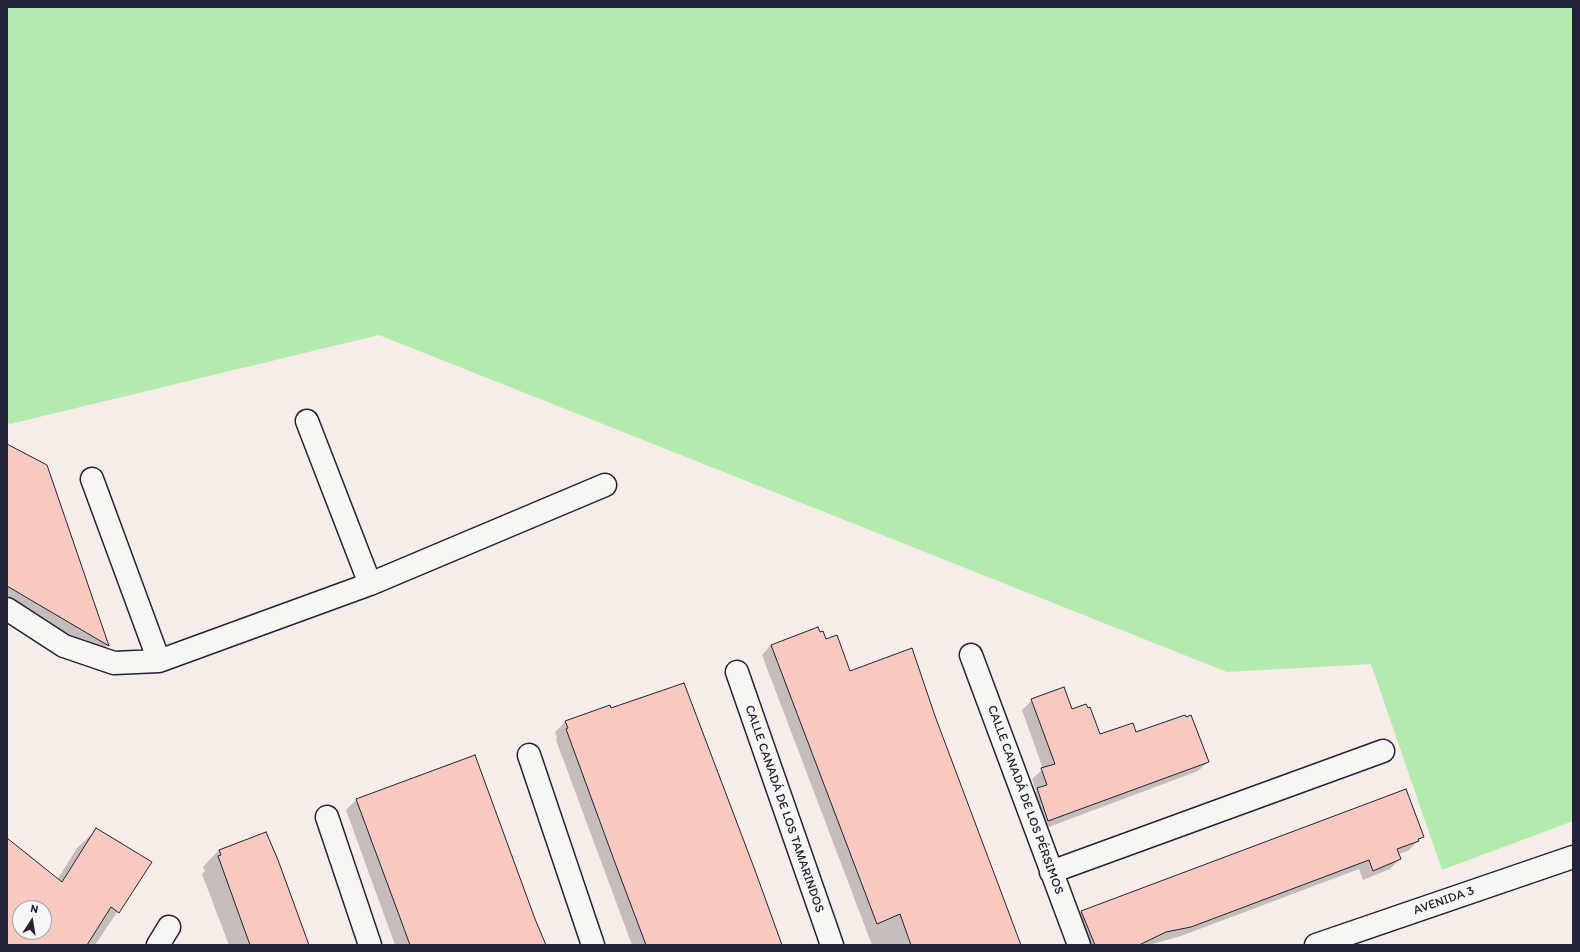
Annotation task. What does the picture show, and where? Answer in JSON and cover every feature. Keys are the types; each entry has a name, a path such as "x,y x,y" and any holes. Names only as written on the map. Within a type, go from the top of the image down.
{"street":[{"path":"307,421 370,584"},
{"path":"92,479 159,661"},
{"path":"7,609 64,646 114,663 159,661 370,584 605,486"},
{"name":"CALLE CANADÁ DE LOS PÉRSIMOS","path":"971,655 1078,945"},
{"name":"CALLE CANADÁ DE LOS TAMARINDOS","path":"736,672 832,945"},
{"path":"1051,872 1383,751"},
{"path":"529,755 593,945"},
{"path":"327,817 370,945"},
{"name":"AVENIDA 3","path":"1316,945 1573,857"}],"green space":[{"path":"7,7 1573,7 1573,821 1442,870 1371,664 1227,672 379,335 10,424 7,422"}],"building":[{"path":"7,444 47,465 109,646 7,586"},
{"path":"818,627 820,632 823,631 826,639 837,635 850,671 912,648 935,716 1021,945 911,945 900,914 877,924 771,645"},
{"path":"684,683 782,945 646,945 614,860 566,729 568,728 565,721 610,705 611,708"},
{"path":"1064,687 1072,709 1086,704 1088,708 1090,707 1100,734 1133,723 1136,732 1185,715 1186,717 1191,715 1209,762 1048,821 1037,788 1047,785 1041,768 1055,764 1031,699"},
{"path":"475,755 535,919 546,945 410,945 356,799"},
{"path":"1406,789 1424,837 1418,839 1419,841 1397,849 1401,859 1373,871 1369,860 1191,927 1166,932 1139,945 1095,945 1081,911"},
{"path":"96,828 152,862 119,913 111,907 87,945 7,945 7,838 62,882"},
{"path":"266,832 278,860 309,945 250,945 218,856 221,855 219,850"}]}
